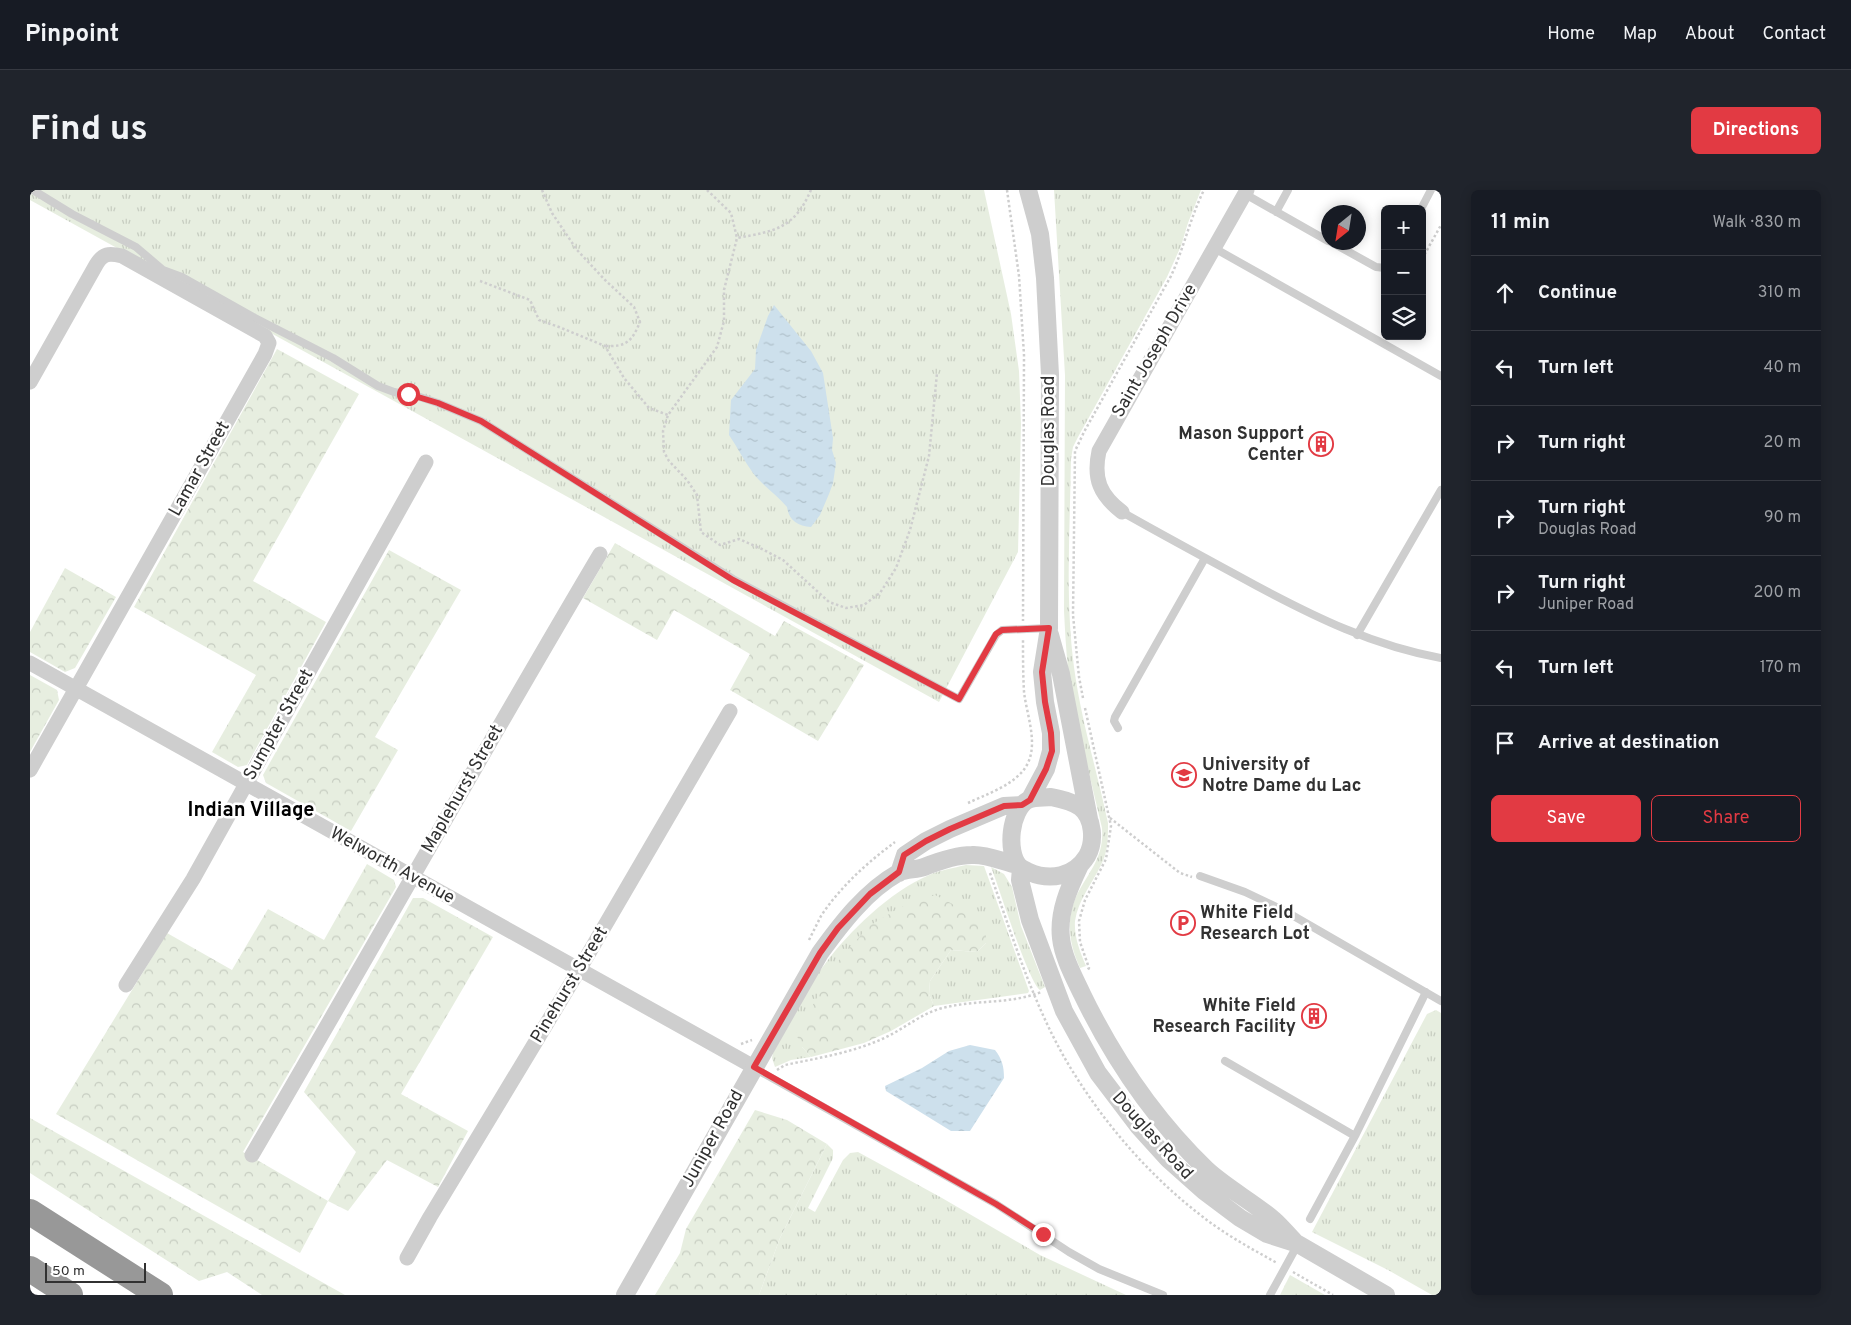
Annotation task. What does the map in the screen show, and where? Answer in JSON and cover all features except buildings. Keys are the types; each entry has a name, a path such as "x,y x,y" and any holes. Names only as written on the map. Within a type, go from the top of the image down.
{"highway":[{"path":"30,1212 160,1295"},
{"path":"30,1269 70,1295"}],"street":[{"name":"Douglas Road","path":"1026,802 1046,769 1052,751 1042,672 1049,628 1050,375 1045,278 1040,234 1028,190"},
{"name":"Douglas Road","path":"1040,234 1042,190"},
{"name":"Saint Joseph Drive","path":"1122,512 1111,504 1100,486 1096,468 1099,451 1246,192"},
{"name":"Lamar Street","path":"30,382 96,265 101,258 110,254 122,256 265,336 269,343 260,363 30,770"},
{"name":"Sumpter Street","path":"126,985 193,879 426,462"},
{"name":"Maplehurst Street","path":"252,1155 600,554"},
{"name":"Douglas Road","path":"1049,628 1061,674 1089,820"},
{"name":"Welworth Avenue","path":"30,663 754,1067"},
{"name":"Pinehurst Street","path":"408,1258 430,1217 579,970 730,711"},
{"path":"1051,797 1068,801 1081,808 1089,820 1092,844 1088,855 1080,865 1070,872 1058,876 1035,874 1020,866 1011,844 1011,829 1026,802 1051,797"},
{"name":"Juniper Road","path":"899,872 904,855 926,841 1004,806 1026,802"},
{"name":"Juniper Road","path":"625,1295 820,953 838,928 870,894 899,872 919,869 945,859 973,855 986,856 1020,866"},
{"name":"Douglas Road","path":"1080,865 1064,902 1061,938 1064,954 1078,986 1115,1056 1132,1084 1184,1146 1209,1171 1275,1221 1298,1244"},
{"name":"Douglas Road","path":"1020,866 1020,880 1030,920 1064,1011 1098,1074 1139,1128 1168,1159 1204,1191 1240,1218 1267,1234 1298,1244 1386,1295"}],"lane":[{"path":"33,190 72,214 136,247 163,270 182,277 255,318 333,358 378,386 438,403 481,421 733,580 959,699 996,634 1007,629 1049,628"},
{"path":"1276,212 1288,190"},
{"path":"1423,205 1431,190"},
{"path":"1246,192 1276,212 1321,237"},
{"path":"1214,248 1441,376"},
{"path":"1345,250 1376,267 1381,268"},
{"path":"1357,635 1441,490"},
{"path":"1122,512 1302,610 1357,635 1414,653 1441,658"},
{"path":"1118,728 1114,721 1115,717 1205,558"},
{"path":"1200,876 1245,892 1285,911 1441,1002"},
{"path":"1310,1219 1355,1136 1426,992"},
{"path":"1226,1061 1355,1136"},
{"path":"754,1067 996,1204 1069,1252 1099,1269 1163,1295"},
{"path":"1270,1295 1298,1244"}],"path":[{"path":"480,281 530,300 540,320 605,346 619,347 634,336 640,322 634,307 577,250 552,213 542,190"},
{"path":"707,190 731,213 737,238 724,290 724,321 717,347 668,415 663,431 664,452 669,461 687,480 697,495 701,532 709,540 720,545 739,539 782,560 829,602 846,608 864,605 880,593 896,568 910,530 929,456 937,373"},
{"path":"737,238 776,230 789,223 806,202 810,190"},
{"path":"967,804 1009,783 1022,772 1028,762 1033,738 1026,704 1023,673 1024,354 1019,276 1006,190"},
{"path":"1088,965 1080,942 1079,921 1085,900 1106,859 1111,836 1110,818 1079,678 1074,633 1073,540 1075,451 1171,276 1195,209 1204,190"},
{"path":"1426,251 1441,225"},
{"path":"605,346 624,378 649,408 668,415"},
{"path":"1110,818 1180,873 1192,877 1200,876"},
{"path":"772,1078 778,1068 862,1047 898,1032 938,1009 968,1003 1025,998 1034,995"}],"green space":[{"path":"30,190 984,190 1011,314 1019,371 1021,424 1018,552 939,702 30,200"},
{"path":"1054,190 1201,190 1181,246 1167,277 1078,437 1073,447 1071,459 1069,563 1071,641 1081,706 1108,823 1105,855 1082,899 1075,921 1076,939 1086,966 1080,968 1073,948 1070,919 1075,899 1099,854 1102,828 1075,709 1066,647 1064,611 1065,375"},
{"path":"277,349 359,394 253,581 326,622 247,765 238,767 212,752 256,675 134,607"},
{"path":"615,543 775,636 784,621 864,665 818,741 730,690 750,654 674,610 657,640 583,598"},
{"path":"389,550 461,590 375,737 398,750 351,831 266,783 263,775"},
{"path":"65,568 116,597 75,668 65,672 30,652 30,632"},
{"path":"30,675 57,690 59,700 30,752"},
{"path":"367,864 394,880 396,887 243,1152 328,1201 300,1253 56,1114 167,933 232,970 268,909 324,940"},
{"path":"966,865 984,866 1029,991 1028,993 934,1006 929,994 930,981 951,950 977,952 986,943 986,926 802,1047 811,1057 791,1060 775,1067 772,1058 773,1053 797,1008 817,974 846,938 872,913 914,882 934,873"},
{"path":"991,867 1004,874 1012,887 1021,926 1045,987 1040,990 1028,970"},
{"path":"935,895 968,912 986,926 986,943 977,952 951,950 930,981 929,994 934,1006 891,1031 864,1043 811,1057 802,1047 796,1034 839,960 869,926 901,907"},
{"path":"413,898 423,898 493,937 401,1094 468,1131 438,1187 387,1160 348,1211 328,1201 356,1152 304,1092"},
{"path":"1436,1010 1441,1013 1441,1295 1432,1295 1388,1270 1312,1232 1427,1014"},
{"path":"755,1110 787,1120 827,1144 780,1238 759,1295 655,1295 680,1253 686,1229"},
{"path":"30,1118 345,1295 262,1295 227,1272 199,1281 30,1173"},
{"path":"827,1144 833,1150 833,1158 808,1208 815,1212 843,1160 850,1153 858,1152 1040,1255 1126,1295 759,1295 780,1238"},
{"path":"1290,1275 1325,1295 1280,1295"}],"water":[{"path":"774,305 811,351 823,373 833,438 832,450 836,463 829,494 820,515 811,527 798,524 792,519 787,507 753,473 729,435 731,400 755,369 756,350"},
{"path":"970,1045 995,1050 1002,1063 1004,1078 970,1131 951,1131 886,1091 885,1086 922,1068 949,1051"}],"place":[{"name":"Mason Support Center","path":"1321,444"},
{"name":"University of Notre Dame du Lac","path":"1184,775"},
{"name":"White Field Research Lot","path":"1183,923"},
{"name":"White Field Research Facility","path":"1314,1016"}],"district":[{"name":"Indian Village","path":"251,811"}],"route":[{"path":"408,394 438,403 481,421 733,580 959,699 996,634 1007,629 1049,628 1042,672 1052,751 1046,769 1030,800 1022,805 1004,806 950,829 904,855 899,872 870,894 838,928 820,953 754,1067 996,1204 1043,1234"}]}
